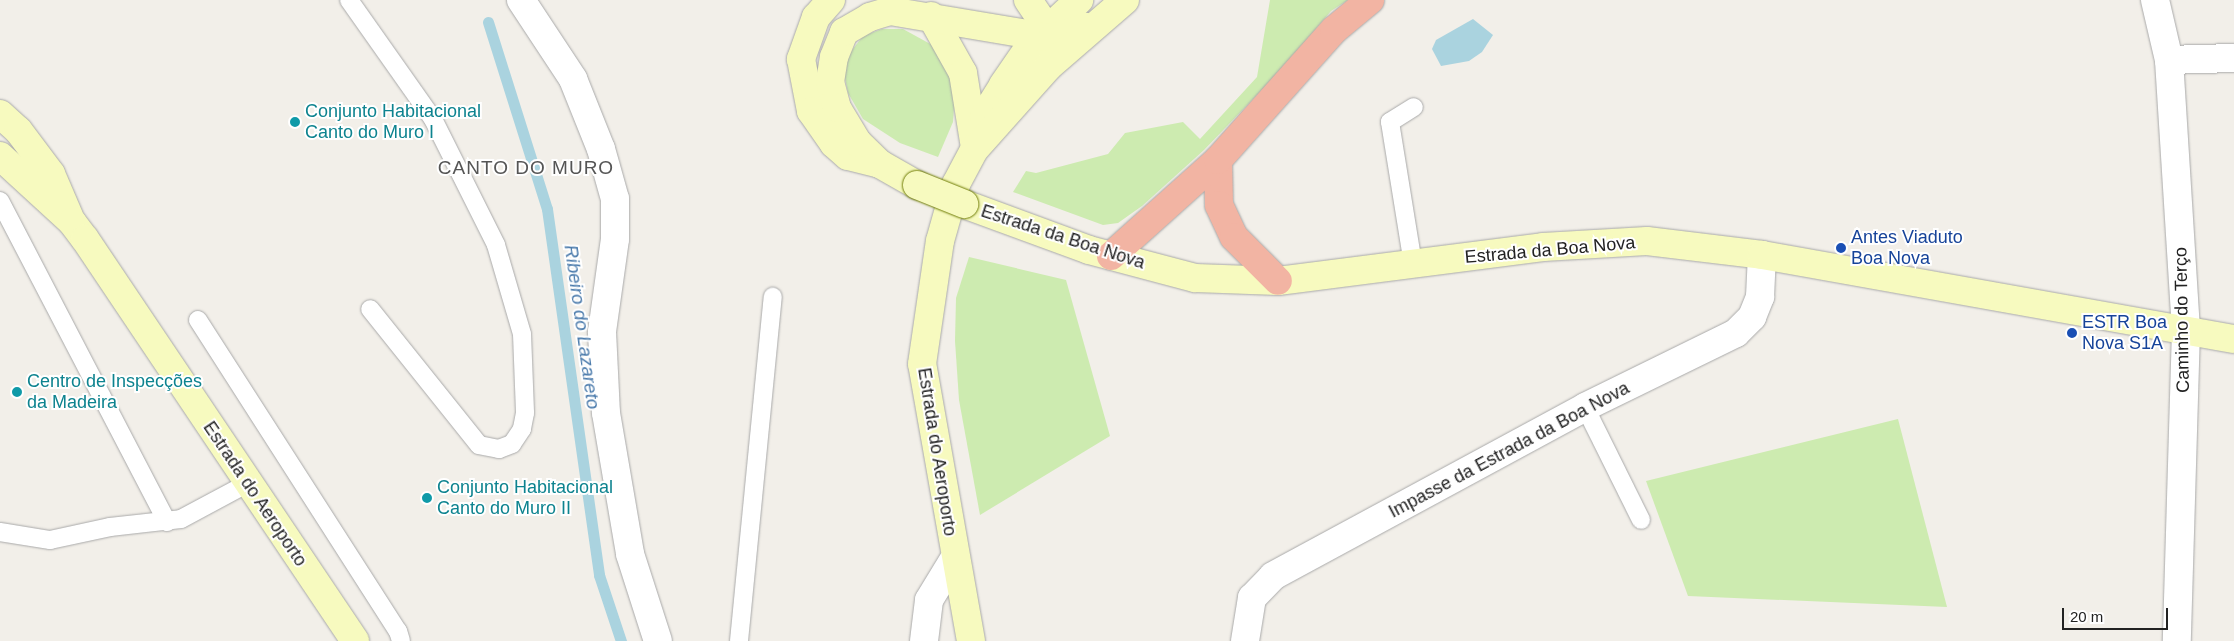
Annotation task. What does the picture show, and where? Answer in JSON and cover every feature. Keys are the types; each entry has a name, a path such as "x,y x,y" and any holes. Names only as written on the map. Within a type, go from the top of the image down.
{"highway":[{"path":"1100,253 1218,160 1334,30 1370,0"},
{"path":"1218,160 1219,205 1234,238 1278,281"}],"main road":[{"name":"Estrada da Boa Nova","path":"832,0 816,17 801,59 805,92 811,111 834,144 848,156 880,164"},
{"path":"1028,0 1047,35 1048,66"},
{"name":"Estrada do Aeroporto","path":"975,149 984,116 1003,85 1079,0"},
{"name":"Estrada do Aeroporto","path":"972,641 954,559 922,364 940,241 956,184 975,149 1048,66 1125,0"},
{"name":"Estrada da Boa Nova","path":"1047,35 890,11 870,17 844,32 834,57 830,82 837,108 858,142 880,164 917,186 1100,253 1195,278 1278,281 1543,247 1647,241 1762,255 2234,338"},
{"path":"931,16 963,73 975,149"},
{"path":"1047,35 1096,24"},
{"name":"Estrada do Aeroporto","path":"0,114 18,130 51,174 72,222 355,641"},
{"name":"Estrada do Aeroporto","path":"0,156 72,222"}],"street":[{"path":"521,0 573,79 601,149 615,199 615,239 602,332 606,413 630,554 658,641"},
{"name":"Caminho do Terço","path":"2155,0 2169,60 2186,330 2177,641"},
{"path":"2169,60 2234,58"},
{"name":"Impasse da Estrada da Boa Nova","path":"1245,641 1252,598 1273,576 1585,407 1736,332 1752,318 1760,297 1762,255"},
{"path":"924,641 929,600 954,559"}],"lane":[{"path":"349,0 433,119 496,245 522,334 525,413 522,429 512,444 499,449 479,445 370,310"},
{"path":"1413,264 1390,122 1414,106"},
{"path":"0,201 167,522"},
{"path":"739,641 773,297"},
{"path":"198,320 398,631 401,641"},
{"path":"1585,407 1641,520"},
{"path":"0,532 50,540 110,527 167,522 181,519 248,483"}],"green space":[{"path":"1270,0 1348,0 1331,11 1280,71 1204,150 1142,206 1118,223 1103,225 1013,192 1026,171 1036,173 1108,154 1125,133 1183,122 1200,139 1257,77"},
{"path":"882,29 903,29 934,46 956,80 953,122 938,157 900,143 863,119 848,93 844,73 849,54 863,36"},
{"path":"969,257 1066,280 1110,436 980,515 959,400 955,341 956,298"},
{"path":"1898,419 1947,607 1688,596 1646,481"}],"water":[{"path":"1473,19 1493,35 1482,52 1469,61 1441,66 1432,49 1436,40"}],"waterway":[{"name":"Ribeiro do Lazareto","path":"488,22 547,209 599,575 621,641"}],"place":[{"name":"Conjunto Habitacional Canto do Muro I","path":"295,122"},
{"name":"Antes Viaduto Boa Nova","path":"1841,248"},
{"name":"ESTR Boa Nova S1A","path":"2072,333"},
{"name":"Centro de Inspecções da Madeira","path":"17,392"},
{"name":"Conjunto Habitacional Canto do Muro II","path":"427,498"}],"district":[{"name":"CANTO DO MURO","path":"526,168"}]}
